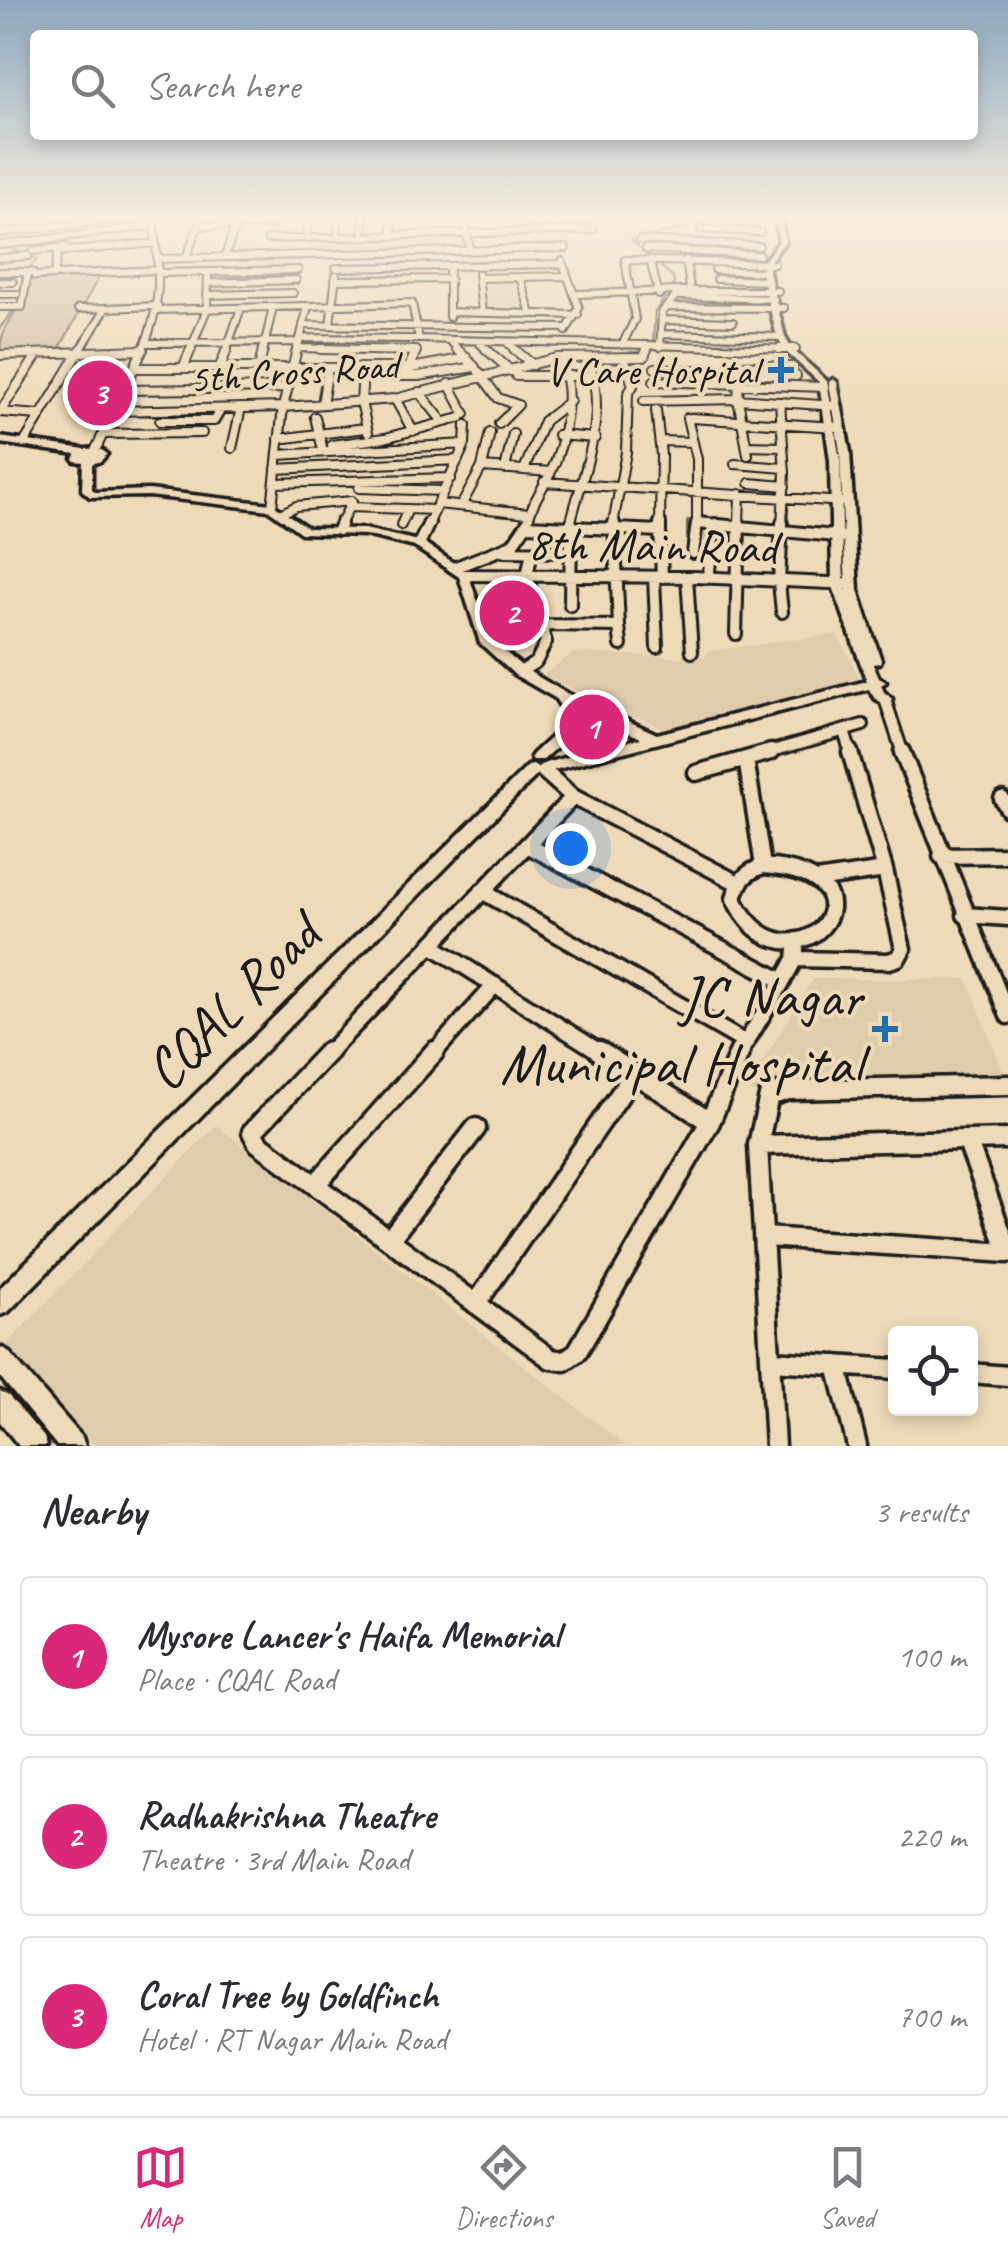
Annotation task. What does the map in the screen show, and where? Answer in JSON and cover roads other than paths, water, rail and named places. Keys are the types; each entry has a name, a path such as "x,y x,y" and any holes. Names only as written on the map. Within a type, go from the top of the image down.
{"main road":[{"path":"773,284 795,358 830,376 845,584 885,698"},
{"path":"773,284 781,337 795,358 819,373 832,405"},
{"path":"0,443 24,443 88,456"},
{"path":"0,443 88,456"},
{"path":"88,456 88,490 94,495 149,493 277,510 302,531 384,534 420,544 460,571 487,644 520,672 559,695 653,738"},
{"name":"CQAL Road","path":"541,766 878,682"},
{"name":"CQAL Road","path":"0,1304 541,766 571,724 573,715 559,695"},
{"path":"0,1360 73,1446"},
{"path":"0,1403 35,1446"}],"street":[{"path":"88,456 104,434 144,346 158,308 159,284"},
{"path":"183,368 207,309 208,284"},
{"path":"291,306 295,284"},
{"path":"330,325 335,284"},
{"path":"373,304 374,284"},
{"path":"415,284 412,302 420,339"},
{"path":"449,326 450,284"},
{"path":"480,284 482,313"},
{"path":"522,284 531,314"},
{"path":"560,343 578,314 571,284"},
{"path":"622,346 635,319 629,284"},
{"path":"656,284 658,292 670,299 777,300"},
{"path":"689,284 690,289"},
{"path":"718,284 719,289"},
{"path":"660,347 662,320 670,299 690,289 719,289 777,300"},
{"path":"575,294 658,292 670,299 731,309 777,300"},
{"path":"207,295 294,293"},
{"path":"0,294 17,294"},
{"path":"78,309 412,302"},
{"path":"308,306 283,407 275,482 277,510 351,504 529,512"},
{"path":"259,368 273,307"},
{"path":"24,443 106,308"},
{"path":"220,367 241,308"},
{"path":"731,309 736,336"},
{"path":"449,312 578,314"},
{"path":"662,320 733,322"},
{"path":"300,337 330,325 568,328"},
{"path":"0,355 386,332"},
{"path":"661,334 781,337"},
{"path":"300,337 660,347 795,358"},
{"path":"300,337 416,351 408,372 415,394 440,418"},
{"path":"449,340 498,398 518,405 499,424"},
{"path":"477,341 513,374 595,376"},
{"path":"506,342 534,365"},
{"name":"5th Cross Road","path":"114,411 283,407 395,399 482,377 513,374 557,358 644,357 647,347"},
{"path":"38,354 0,412 40,415"},
{"path":"408,372 467,358"},
{"path":"460,571 512,545 527,525 529,512 551,472 570,401 557,358"},
{"path":"570,604 570,527 595,438 601,392 588,358"},
{"path":"621,645 613,528 622,487 624,393 633,386 624,358"},
{"path":"739,382 795,358"},
{"path":"795,358 800,386"},
{"path":"160,422 214,421 231,367"},
{"path":"134,368 408,372 475,367"},
{"path":"322,404 328,368"},
{"path":"655,368 754,374 800,386 824,386"},
{"path":"363,372 361,402 365,428 374,440"},
{"path":"654,381 719,372 739,382"},
{"path":"754,374 756,400"},
{"path":"739,382 738,399 748,450 784,447"},
{"path":"420,544 465,444 464,419 449,384"},
{"path":"124,390 288,388"},
{"path":"139,433 154,389"},
{"path":"395,399 413,431"},
{"path":"644,401 738,399 832,405"},
{"path":"524,470 538,427 560,404 570,401"},
{"path":"780,402 785,492 779,582 782,612"},
{"path":"232,448 240,408"},
{"path":"656,410 661,490 658,646"},
{"path":"315,417 322,446"},
{"path":"693,553 700,491 689,418 836,427"},
{"path":"278,454 358,446 464,419"},
{"path":"280,438 365,428"},
{"path":"104,434 202,433"},
{"path":"461,506 482,467 490,433"},
{"path":"505,469 513,434"},
{"path":"558,435 595,438"},
{"path":"660,442 692,442"},
{"path":"278,454 322,446 465,444"},
{"path":"338,530 356,485 358,446"},
{"path":"276,469 458,460"},
{"path":"735,464 784,468"},
{"path":"482,467 551,472"},
{"path":"356,485 451,478"},
{"path":"275,482 443,491"},
{"path":"544,482 740,494 785,492"},
{"path":"750,483 842,502"},
{"path":"736,634 740,494"},
{"path":"402,526 408,509"},
{"path":"697,523 843,536"},
{"path":"708,578 715,524"},
{"path":"527,525 660,531"},
{"path":"499,551 567,552"},
{"path":"520,672 536,662 546,642 527,576 532,556"},
{"name":"8th Main Road","path":"460,571 572,578 687,577 845,584"},
{"path":"687,577 692,652"},
{"path":"542,625 619,626"},
{"path":"885,698 942,856 1008,1016"},
{"path":"696,773 864,725"},
{"path":"795,959 898,958 903,949 885,870 844,730"},
{"path":"746,759 763,866"},
{"path":"541,766 572,797 738,882"},
{"path":"572,797 252,1132 258,1143 551,1360 564,1361 577,1352 710,1122 744,1042 795,959 797,940"},
{"path":"526,845 783,981"},
{"path":"942,856 1008,855"},
{"path":"763,866 791,868 816,880 826,892 830,917 812,936 780,939 748,924 734,899 738,882 751,870 763,866"},
{"path":"816,880 885,870"},
{"path":"482,891 744,1042"},
{"path":"965,915 1008,918"},
{"path":"431,945 710,1122"},
{"path":"315,1185 495,985"},
{"path":"476,1304 634,1074"},
{"path":"775,1446 758,1145 762,1110 770,1096 789,1090 1008,1084"},
{"path":"389,1240 476,1128"},
{"path":"758,1145 1008,1139"},
{"path":"766,1237 1008,1252 968,1140"},
{"path":"771,1361 888,1368"},
{"path":"836,1365 856,1446"},
{"path":"978,1374 1008,1376"}],"waterway":[{"path":"22,284 22,291"},
{"path":"653,345 655,312 674,284"},
{"path":"0,328 15,308"},
{"path":"688,520 688,557"}],"place":[{"name":"V Care Hospital","path":"781,370"},
{"name":"Coral Tree by Goldfinch","path":"100,393"},
{"name":"Radhakrishna Theatre","path":"512,613"},
{"name":"Mysore Lancer's Haifa Memorial","path":"592,727"},
{"name":"JC Nagar Municipal Hospital","path":"885,1029"}]}
